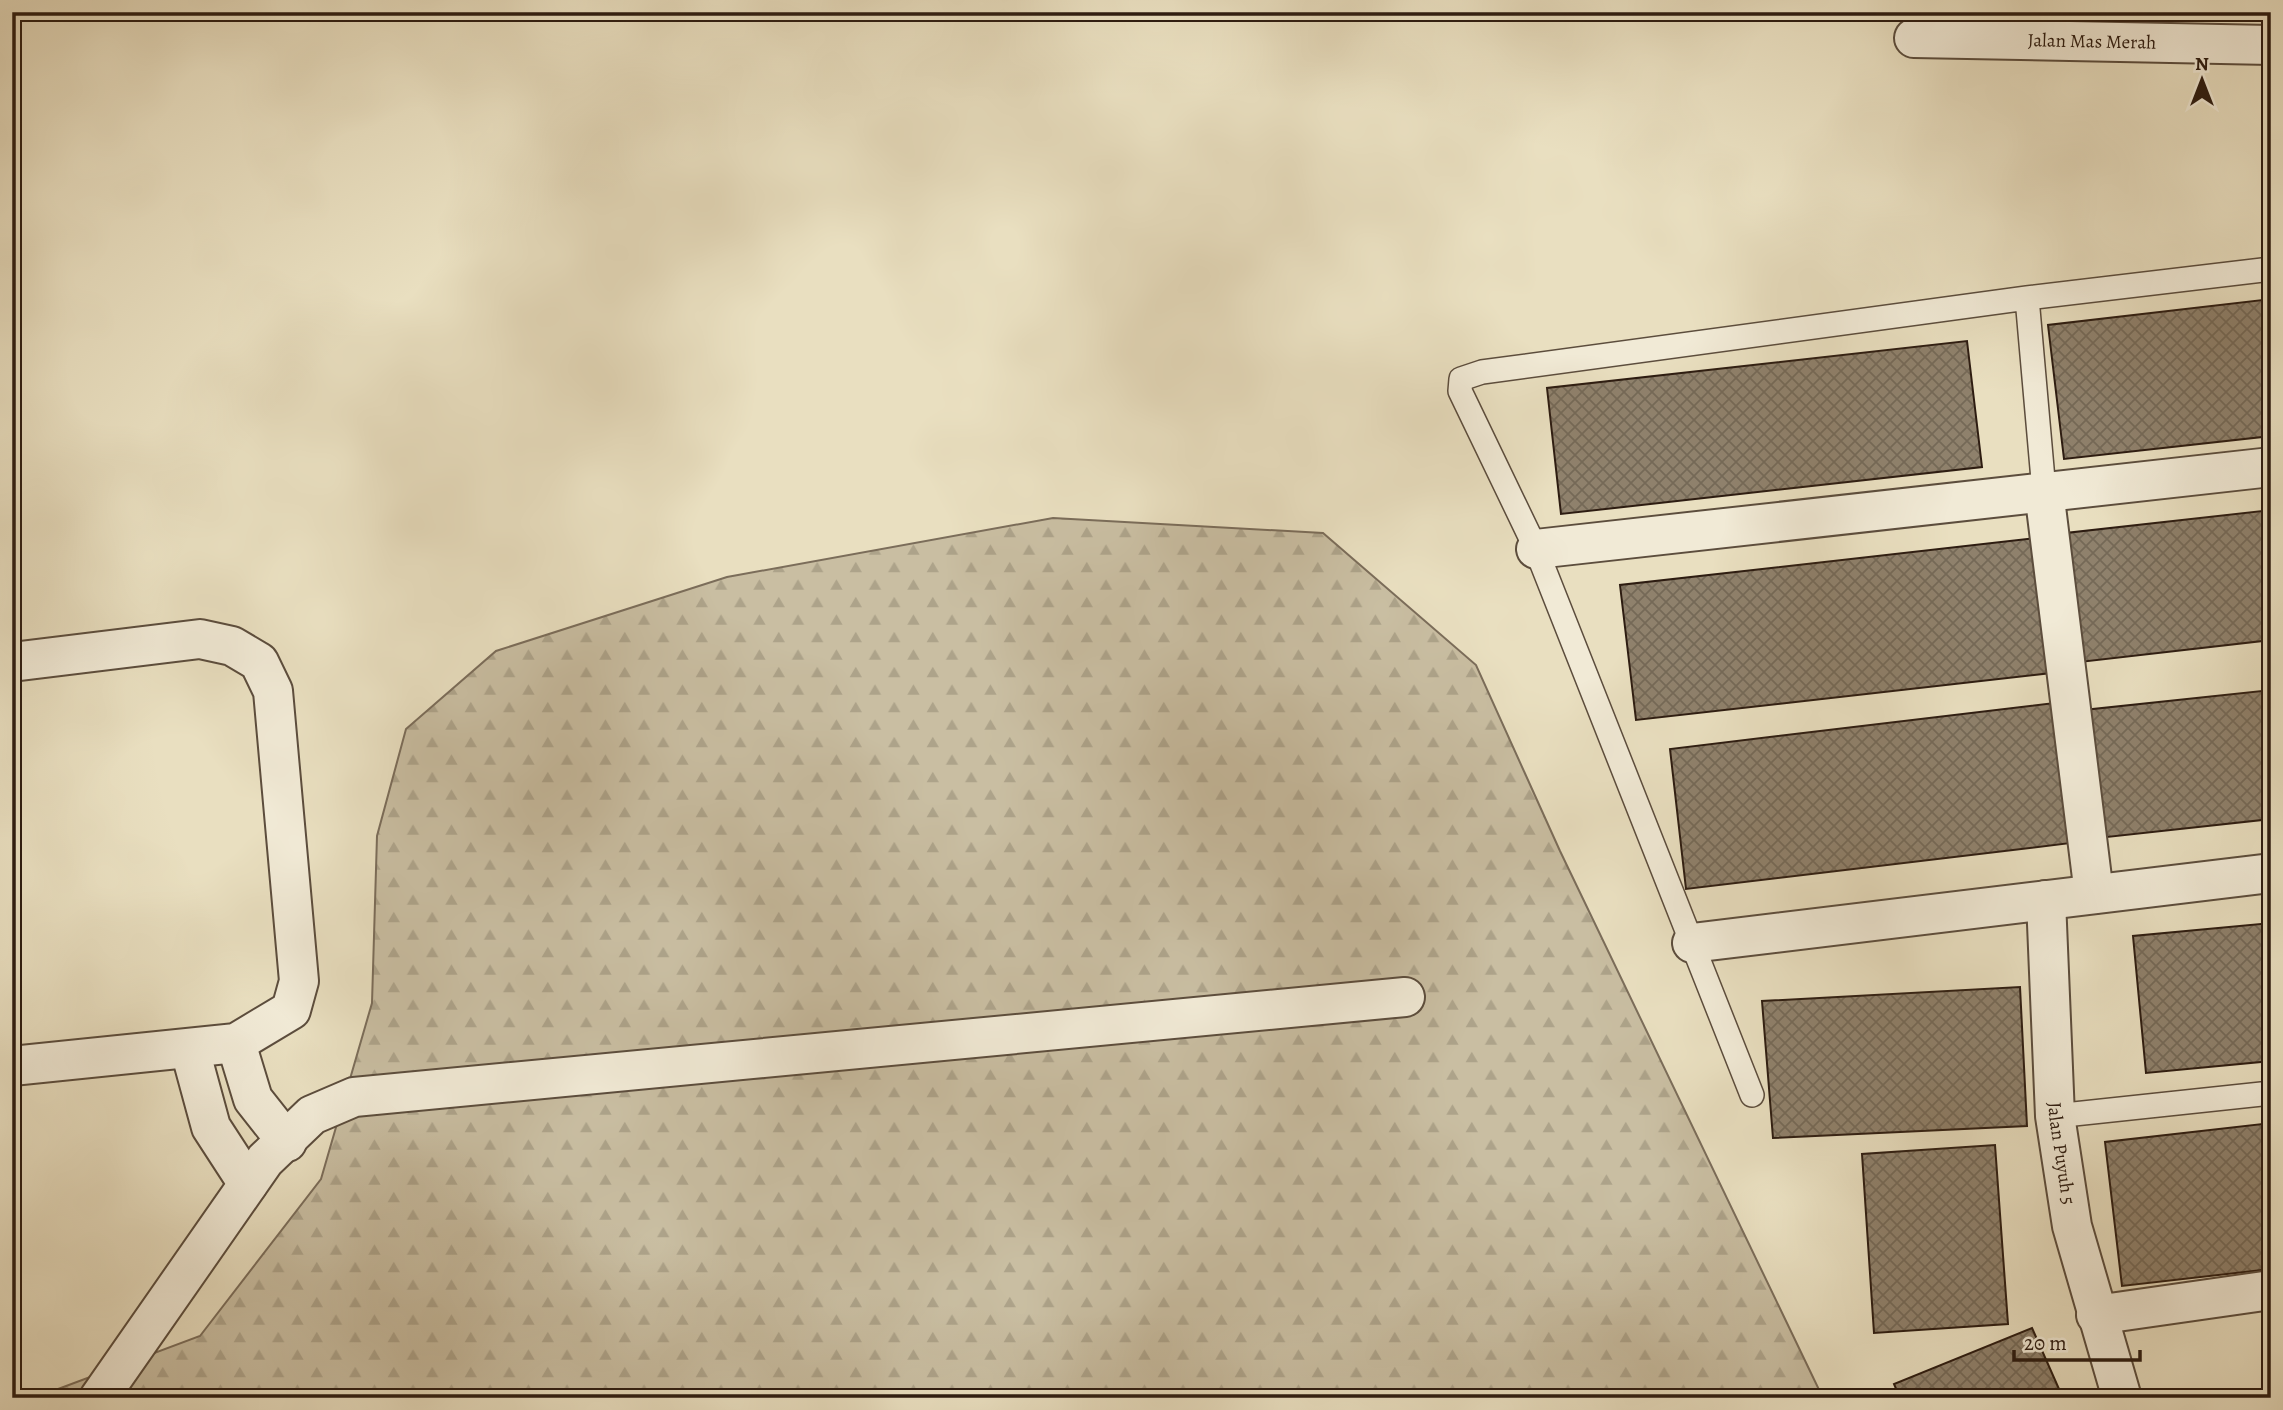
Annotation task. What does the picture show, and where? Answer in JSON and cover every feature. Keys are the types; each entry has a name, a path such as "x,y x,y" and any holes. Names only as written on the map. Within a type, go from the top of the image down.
{"street":[{"name":"Jalan Mas Merah","path":"1914,38 2271,45"},
{"path":"1536,549 2271,467"},
{"path":"2044,491 2094,894"},
{"path":"12,663 200,639 232,646 259,662 273,691 299,981 291,1010 236,1043 190,1050 12,1066"},
{"path":"1692,943 2271,873"},
{"name":"Jalan Puyuh 5","path":"2046,900 2055,1116 2072,1226 2122,1398"},
{"path":"99,1398 265,1160 287,1142 312,1115 354,1097 1405,997"},
{"path":"236,1043 253,1099 287,1142"},
{"path":"190,1050 211,1127 248,1184"},
{"path":"2096,1315 2271,1290"}],"lane":[{"path":"1752,1095 1536,549 1460,391 1461,379 1482,372 2028,298 2271,269"},
{"path":"2028,298 2044,491"},
{"path":"2055,1116 2271,1093"}],"green space":[{"path":"1053,518 1323,533 1476,665 1560,851 1823,1398 34,1398 200,1336 321,1179 372,1003 377,836 406,729 496,651 727,577"}],"building":[{"path":"2271,299 2271,436 2064,459 2048,325"},
{"path":"1967,341 1982,467 1561,514 1547,388"},
{"path":"2271,510 2271,640 2080,662 2066,533"},
{"path":"2036,538 2051,673 1636,720 1620,585"},
{"path":"2271,690 2271,819 2098,838 2084,710"},
{"path":"2054,703 2071,843 1686,889 1670,749"},
{"path":"2271,923 2271,1061 2146,1073 2133,936"},
{"path":"2020,987 2027,1126 1773,1138 1762,1001"},
{"path":"2271,1123 2271,1269 2122,1286 2105,1142"},
{"path":"1995,1145 2008,1324 1874,1333 1862,1154"},
{"path":"2032,1328 2063,1398 1900,1398 1894,1384"}]}
